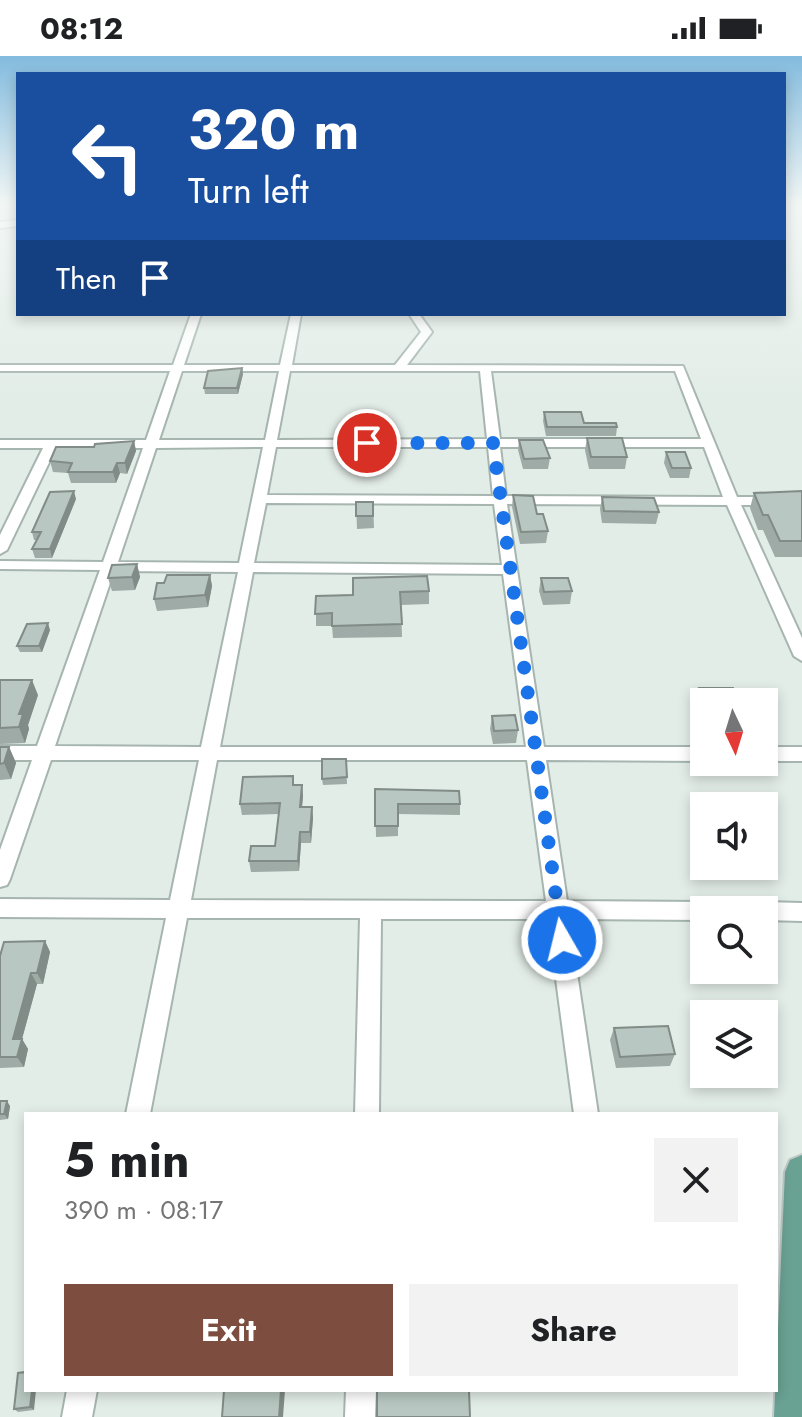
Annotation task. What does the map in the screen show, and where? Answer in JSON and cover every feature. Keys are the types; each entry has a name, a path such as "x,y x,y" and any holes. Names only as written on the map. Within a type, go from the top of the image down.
{"main road":[{"path":"794,1417 792,1289 802,1172"}],"street":[{"path":"0,879 195,316"},
{"path":"138,1112 296,316"},
{"path":"400,366 427,332 415,316"},
{"path":"485,367 500,500 586,1112"},
{"path":"0,368 679,368 732,501 802,656"},
{"path":"0,444 709,443"},
{"path":"0,550 51,444"},
{"path":"261,499 802,501"},
{"path":"0,565 510,570"},
{"path":"0,753 690,754"},
{"path":"778,754 802,754"},
{"path":"0,908 690,911"},
{"path":"367,1112 371,909"},
{"path":"778,911 802,912"},
{"path":"77,1417 82,1392"},
{"path":"360,1417 361,1392"}],"building":[{"path":"242,368 237,388 204,388 208,371"},
{"path":"544,412 581,412 584,423 616,423 617,427 547,427"},
{"path":"587,438 622,438 627,457 591,457"},
{"path":"519,440 543,440 550,458 524,459"},
{"path":"134,441 125,463 117,463 113,472 68,472 72,463 50,461 56,447 94,447 95,444"},
{"path":"666,452 685,452 691,468 672,468"},
{"path":"74,491 50,549 32,549 41,532 32,532 50,492"},
{"path":"802,491 802,541 780,541 768,515 763,515 754,493"},
{"path":"513,495 533,496 537,514 543,514 548,531 521,532"},
{"path":"602,497 654,498 659,512 604,511"},
{"path":"356,502 373,502 373,516 356,516"},
{"path":"137,564 132,577 108,578 112,565"},
{"path":"167,575 210,575 205,595 154,599 157,583 164,583"},
{"path":"427,576 429,591 400,592 402,624 332,626 332,613 315,614 316,596 353,595 353,578"},
{"path":"541,578 568,578 572,591 544,592"},
{"path":"48,623 39,646 17,646 27,624"},
{"path":"0,680 32,680 19,714 23,714 19,727 0,728"},
{"path":"515,715 518,730 494,731 492,716"},
{"path":"0,747 9,747 4,763 0,764"},
{"path":"322,759 346,759 347,777 322,779"},
{"path":"293,776 293,785 302,785 300,807 312,807 310,832 300,832 298,861 249,861 251,846 275,846 280,803 240,804 243,777"},
{"path":"375,789 459,791 460,804 398,804 398,826 375,826"},
{"path":"45,941 37,973 31,973 13,1039 22,1039 17,1057 0,1057 0,956 4,942"},
{"path":"668,1026 675,1054 620,1057 614,1028"},
{"path":"0,1101 7,1101 4,1114 0,1114"},
{"path":"24,1372 24,1392 32,1392 30,1407 14,1409 18,1373"},
{"path":"224,1392 281,1392 279,1417 222,1417"},
{"path":"377,1392 469,1392 470,1417 377,1417"}],"route":[{"path":"367,443 493,443 562,940"}]}
